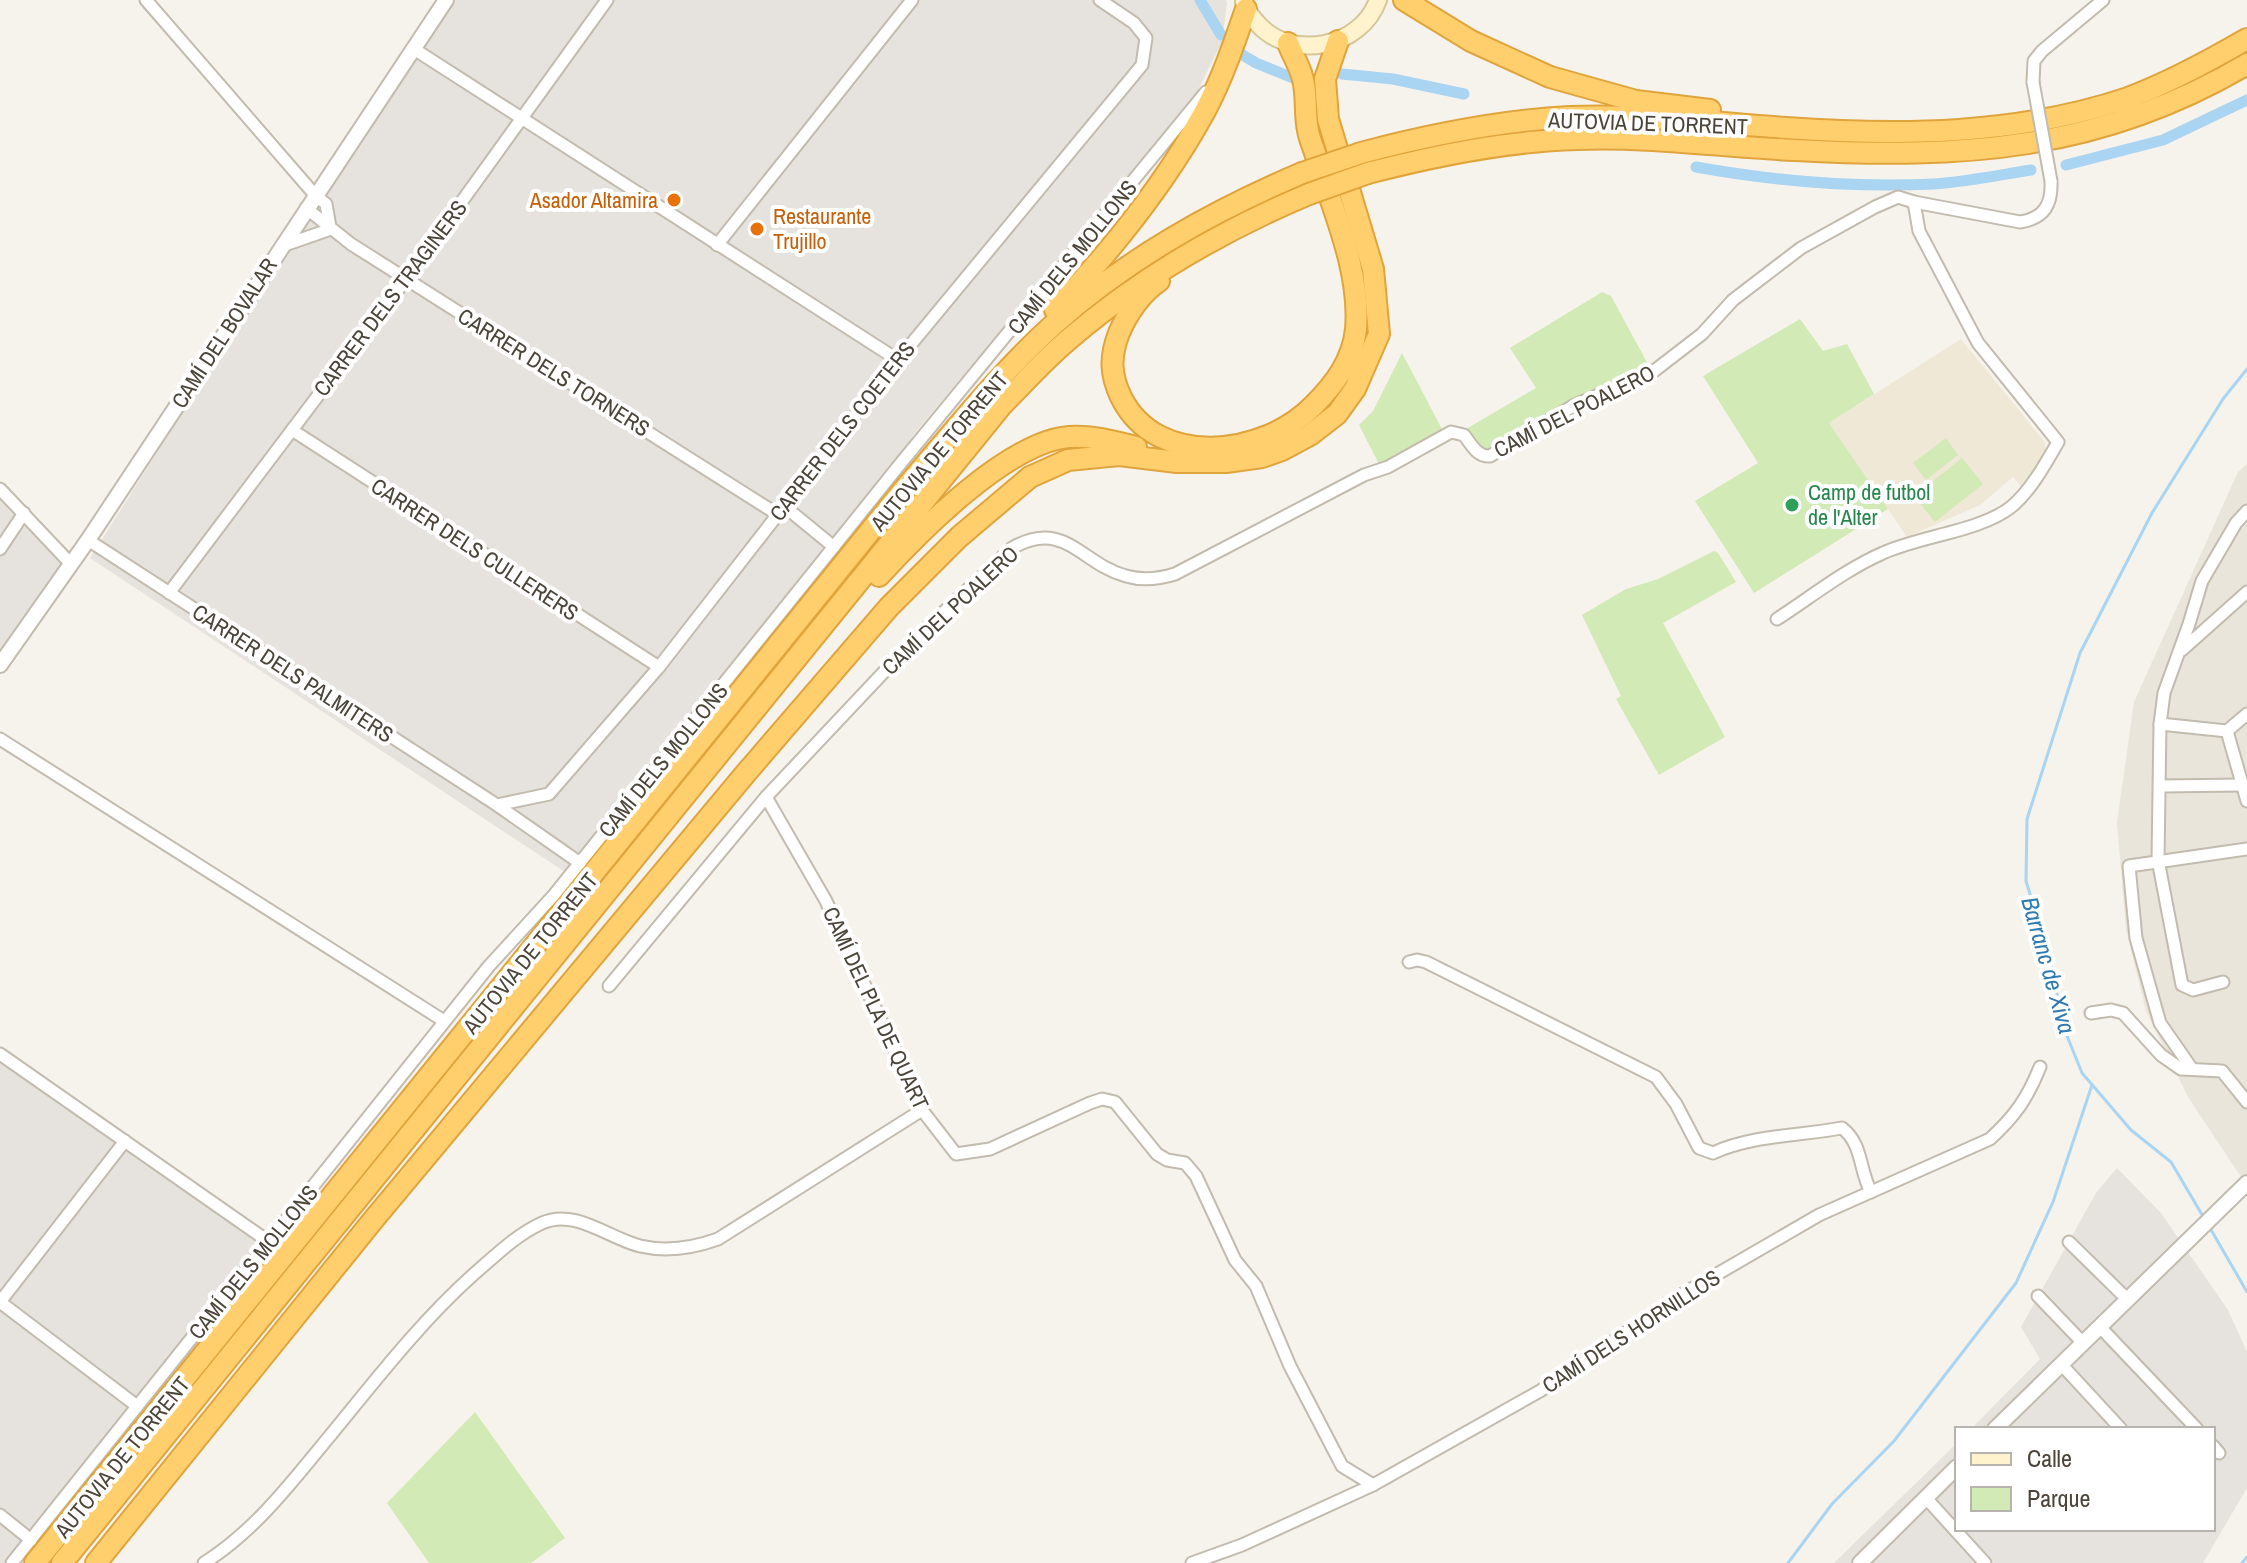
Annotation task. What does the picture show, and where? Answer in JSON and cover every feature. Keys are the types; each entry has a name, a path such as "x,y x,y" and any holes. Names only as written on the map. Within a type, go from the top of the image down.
{"highway":[{"path":"1404,0 1471,41 1550,77 1622,97 1905,133"},
{"path":"901,493 919,463 982,386 1099,263 1178,157 1206,110 1224,70 1245,5"},
{"name":"AUTOVIA DE TORRENT","path":"35,1563 901,493 988,390 1053,326 1117,273 1169,238 1238,200 1302,173 1423,136 1484,125 1570,117 1667,119 1905,133 1988,128 2064,116 2129,97 2195,69 2247,39"},
{"path":"96,1563 374,1219 736,785 889,607 959,537 1030,477 1068,460 1119,455 1177,462 1226,462 1262,457 1310,435 1337,414 1355,389 1379,334 1373,269 1328,119 1325,79 1338,41"},
{"path":"1288,43 1303,78 1307,129 1354,277 1356,329 1348,363 1328,392 1299,420 1273,434 1219,448 1180,445 1149,432 1127,410 1113,380 1112,352 1126,318 1151,286 1181,265 1311,197"},
{"name":"AUTOVIA DE TORRENT","path":"62,1563 1002,405 1065,342 1178,258 1249,219 1429,156 1489,146 1578,138 1795,150 1916,153 1994,149 2071,136 2137,117 2204,89 2247,64"},
{"path":"719,754 752,724 900,553 986,476 1027,449 1070,437 1113,441 1183,457 1226,462"}],"main road":[{"path":"1245,5 1264,30 1288,43 1313,46 1338,41 1361,27 1378,0"}],"street":[{"path":"146,0 326,204 331,229 282,246"},
{"name":"CAMÍ DEL BOVALAR","path":"0,665 88,540 446,0"},
{"name":"CARRER DELS TRAGINERS","path":"169,593 406,279 607,0"},
{"path":"717,245 912,0"},
{"name":"CARRER DELS COETERS","path":"497,805 549,794 659,667 898,360 1142,65 1146,38 1134,23 1100,0"},
{"name":"CAMÍ DEL POALERO","path":"766,797 915,639 972,583 1020,544 1044,538 1064,540 1102,566 1124,576 1139,579 1164,577 1188,569 1451,432 1464,435 1483,457 1490,456 1573,406 1654,371 1702,334 1733,300 1801,248 1898,197 2020,222 2032,220 2048,208 2051,200 2051,181 2033,82 2034,61 2103,0"},
{"path":"414,49 898,360"},
{"name":"CAMÍ DELS MOLLONS","path":"12,1563 444,1021 554,895 1224,70"},
{"path":"1777,619 1878,555 1918,538 1982,522 2010,508 2023,495 2058,442 1978,343 1919,231 1914,202"},
{"name":"CARRER DELS TORNERS","path":"306,208 331,229 406,279 781,510 834,547"},
{"name":"CARRER DELS CULLERERS","path":"292,430 659,667"},
{"path":"0,489 71,564"},
{"path":"2223,982 2193,990 2182,985 2158,860 2160,724 2164,693 2202,581 2236,523 2247,511"},
{"path":"0,549 24,513"},
{"name":"CARRER DELS PALMITERS","path":"88,540 497,805 580,863"},
{"path":"2180,652 2247,592"},
{"path":"2160,724 2227,731 2247,714"},
{"path":"2227,731 2247,801"},
{"path":"0,739 444,1021"},
{"path":"2160,786 2243,785"},
{"path":"609,986 766,797"},
{"name":"CAMÍ DEL PLA DE QUART","path":"766,797 826,901 922,1110 956,1154 990,1149 1102,1099 1115,1102 1157,1154 1167,1160 1185,1163 1196,1176 1227,1246 1256,1286 1290,1366 1342,1466 1373,1485"},
{"path":"2192,1069 2160,1023 2136,938 2129,866 2247,849"},
{"path":"1409,962 1426,962 1656,1077 1676,1104 1699,1148 1713,1153 1750,1140 1842,1128 1857,1145 1863,1177 1871,1192"},
{"path":"2091,1013 2111,1010 2123,1013 2161,1055 2181,1069 2222,1071 2247,1102"},
{"path":"0,1054 269,1242"},
{"name":"CAMÍ DELS HORNILLOS","path":"1192,1563 1242,1545 1373,1485 1540,1391 1681,1295 1819,1215 1990,1139 2012,1119 2027,1098 2040,1067"},
{"path":"204,1563 261,1518 428,1318 517,1237 546,1221 567,1218 639,1246 695,1247 718,1239 922,1110"},
{"path":"125,1141 0,1302 137,1406"},
{"path":"1997,1427 2247,1183"},
{"path":"2069,1242 2128,1300"},
{"path":"2038,1296 2083,1343"},
{"path":"2100,1327 2195,1427"},
{"path":"2061,1364 2119,1427"},
{"path":"1860,1563 1955,1469"},
{"path":"1926,1498 1955,1530"},
{"path":"0,1515 31,1540"},
{"path":"1956,1531 1985,1563"}],"shaded area":[{"path":"449,0 1226,0 1227,3 1222,42 1193,100 914,434 870,500 568,874 90,558 302,224"},
{"path":"1961,339 2045,442 2045,456 2022,488 2013,477 1980,505 1907,537 1829,423"},
{"path":"2247,464 2247,1186 2188,1097 2146,1011 2126,930 2117,823 2134,702 2238,472"},
{"path":"0,500 63,566 0,663"},
{"path":"0,1046 261,1236 283,1246 21,1563 0,1563"},
{"path":"2117,1168 2161,1213 2228,1310 2247,1352 2247,1488 2203,1563 1834,1563 1955,1445 1955,1531 2215,1531 2215,1427 1973,1427 2040,1359 2021,1327 2096,1193"}],"green space":[{"path":"1602,292 1611,296 1649,366 1493,450 1481,446 1466,429 1536,388 1510,348"},
{"path":"1800,319 1823,351 1847,344 1874,394 1829,423 1888,509 1754,593 1695,501 1758,463 1703,376"},
{"path":"1402,353 1443,431 1380,466 1359,425 1373,411"},
{"path":"1946,438 1958,455 1926,480 1913,463"},
{"path":"1962,458 1983,484 1935,522 1914,496"},
{"path":"1714,551 1736,582 1663,623 1725,737 1659,775 1616,699 1621,696 1582,615 1626,589 1658,579"},
{"path":"475,1412 565,1538 531,1563 429,1563 387,1503"}],"waterway":[{"path":"1200,0 1221,35"},
{"path":"1241,54 1293,78"},
{"path":"1342,74 1393,79 1464,94"},
{"path":"2066,165 2163,140 2247,100"},
{"path":"1696,167 1784,180 1874,185 1946,183 2031,170"},
{"name":"Barranc de Xiva","path":"2204,1218 2171,1162 2131,1130 2082,1073 2063,1026 2051,963 2026,881 2027,819 2080,653 2152,513 2223,399 2247,369"},
{"name":"Barranc de Xiva","path":"1788,1563 1832,1504 1894,1441 2016,1283 2053,1202 2092,1085"},
{"path":"2210,1228 2247,1292"},
{"path":"2242,1563 2247,1557"}],"place":[{"name":"Asador Altamira","path":"674,200"},
{"name":"Restaurante Trujillo","path":"757,229"},
{"name":"Camp de futbol de l'Alter","path":"1792,505"}]}
